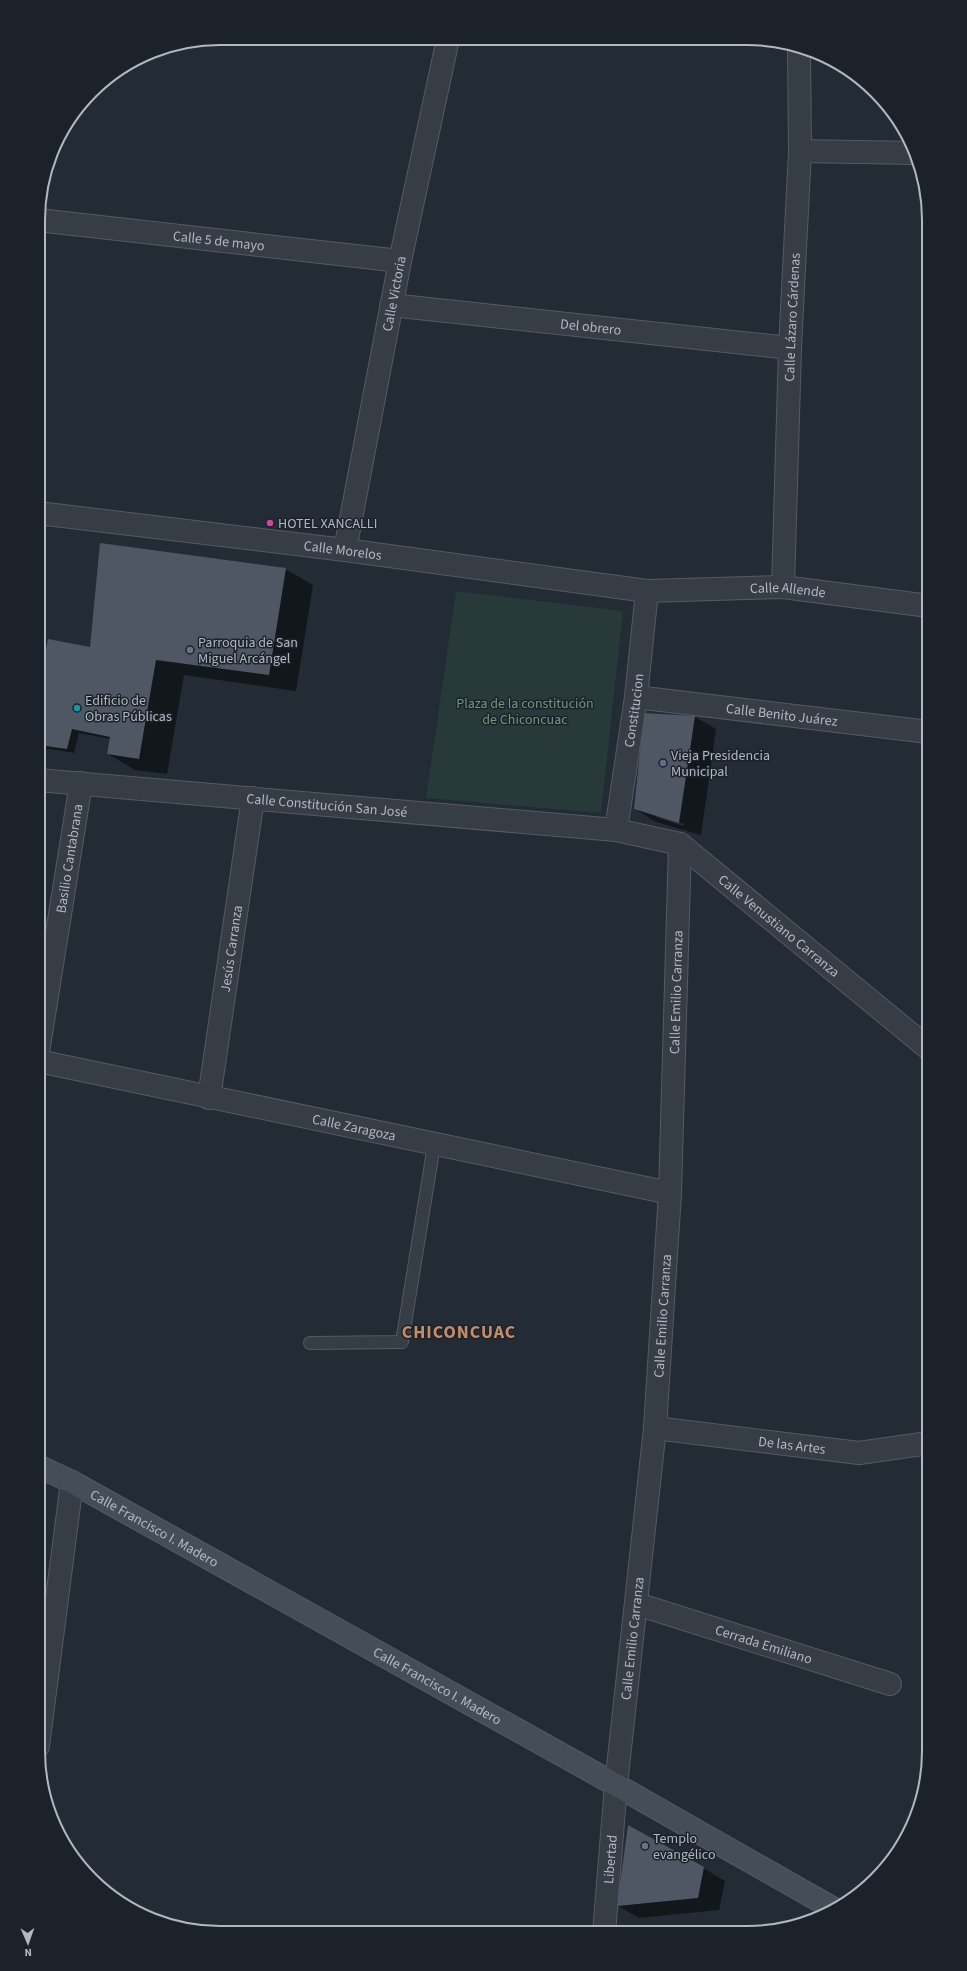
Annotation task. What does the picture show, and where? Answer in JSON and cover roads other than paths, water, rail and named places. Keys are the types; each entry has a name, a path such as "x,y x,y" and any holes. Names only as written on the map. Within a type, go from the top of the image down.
{"main road":[{"name":"Calle Francisco I. Madero","path":"45,1469 72,1482 616,1785 828,1906"}],"street":[{"name":"Calle Victoria","path":"345,550 391,305 447,45"},
{"name":"Calle Lázaro Cárdenas","path":"783,587 790,348 800,151 799,53"},
{"path":"800,151 909,153"},
{"name":"Calle 5 de mayo","path":"45,221 400,261"},
{"name":"Del obrero","path":"391,305 790,348"},
{"name":"Calle Morelos","path":"45,514 345,550 647,591"},
{"name":"Calle Allende","path":"647,591 783,587 922,605"},
{"name":"Constitucion","path":"616,830 636,698 647,591"},
{"name":"Calle Benito Juárez","path":"636,698 922,731"},
{"name":"Calle Constitución San José","path":"45,781 616,830"},
{"name":"Basilio Cantabrana","path":"45,1008 81,784"},
{"name":"Jesús Carranza","path":"209,1098 253,798"},
{"name":"Calle Venustiano Carranza","path":"616,830 680,844 922,1043"},
{"name":"Calle Emilio Carranza","path":"616,1785 637,1604 655,1428 670,1193 680,844"},
{"name":"Calle Zaragoza","path":"45,1063 434,1145 670,1193"},
{"name":"De las Artes","path":"655,1428 859,1453 922,1445"},
{"path":"45,1692 72,1482"},
{"name":"Cerrada Emiliano","path":"637,1604 890,1684"},
{"name":"Libertad","path":"605,1926 616,1785"}],"lane":[{"path":"310,1343 402,1342 434,1145"}],"place":[{"name":"HOTEL XANCALLI","path":"270,523"},
{"name":"Parroquia de San Miguel Arcángel","path":"190,650"},
{"name":"Edificio de Obras Públicas","path":"77,708"},
{"name":"Vieja Presidencia Municipal","path":"663,763"},
{"name":"Templo evangélico","path":"645,1846"}],"district":[{"name":"CHICONCUAC","path":"459,1332"}],"park label":[{"name":"Plaza de la constitución de Chiconcuac","path":"525,712"}]}
